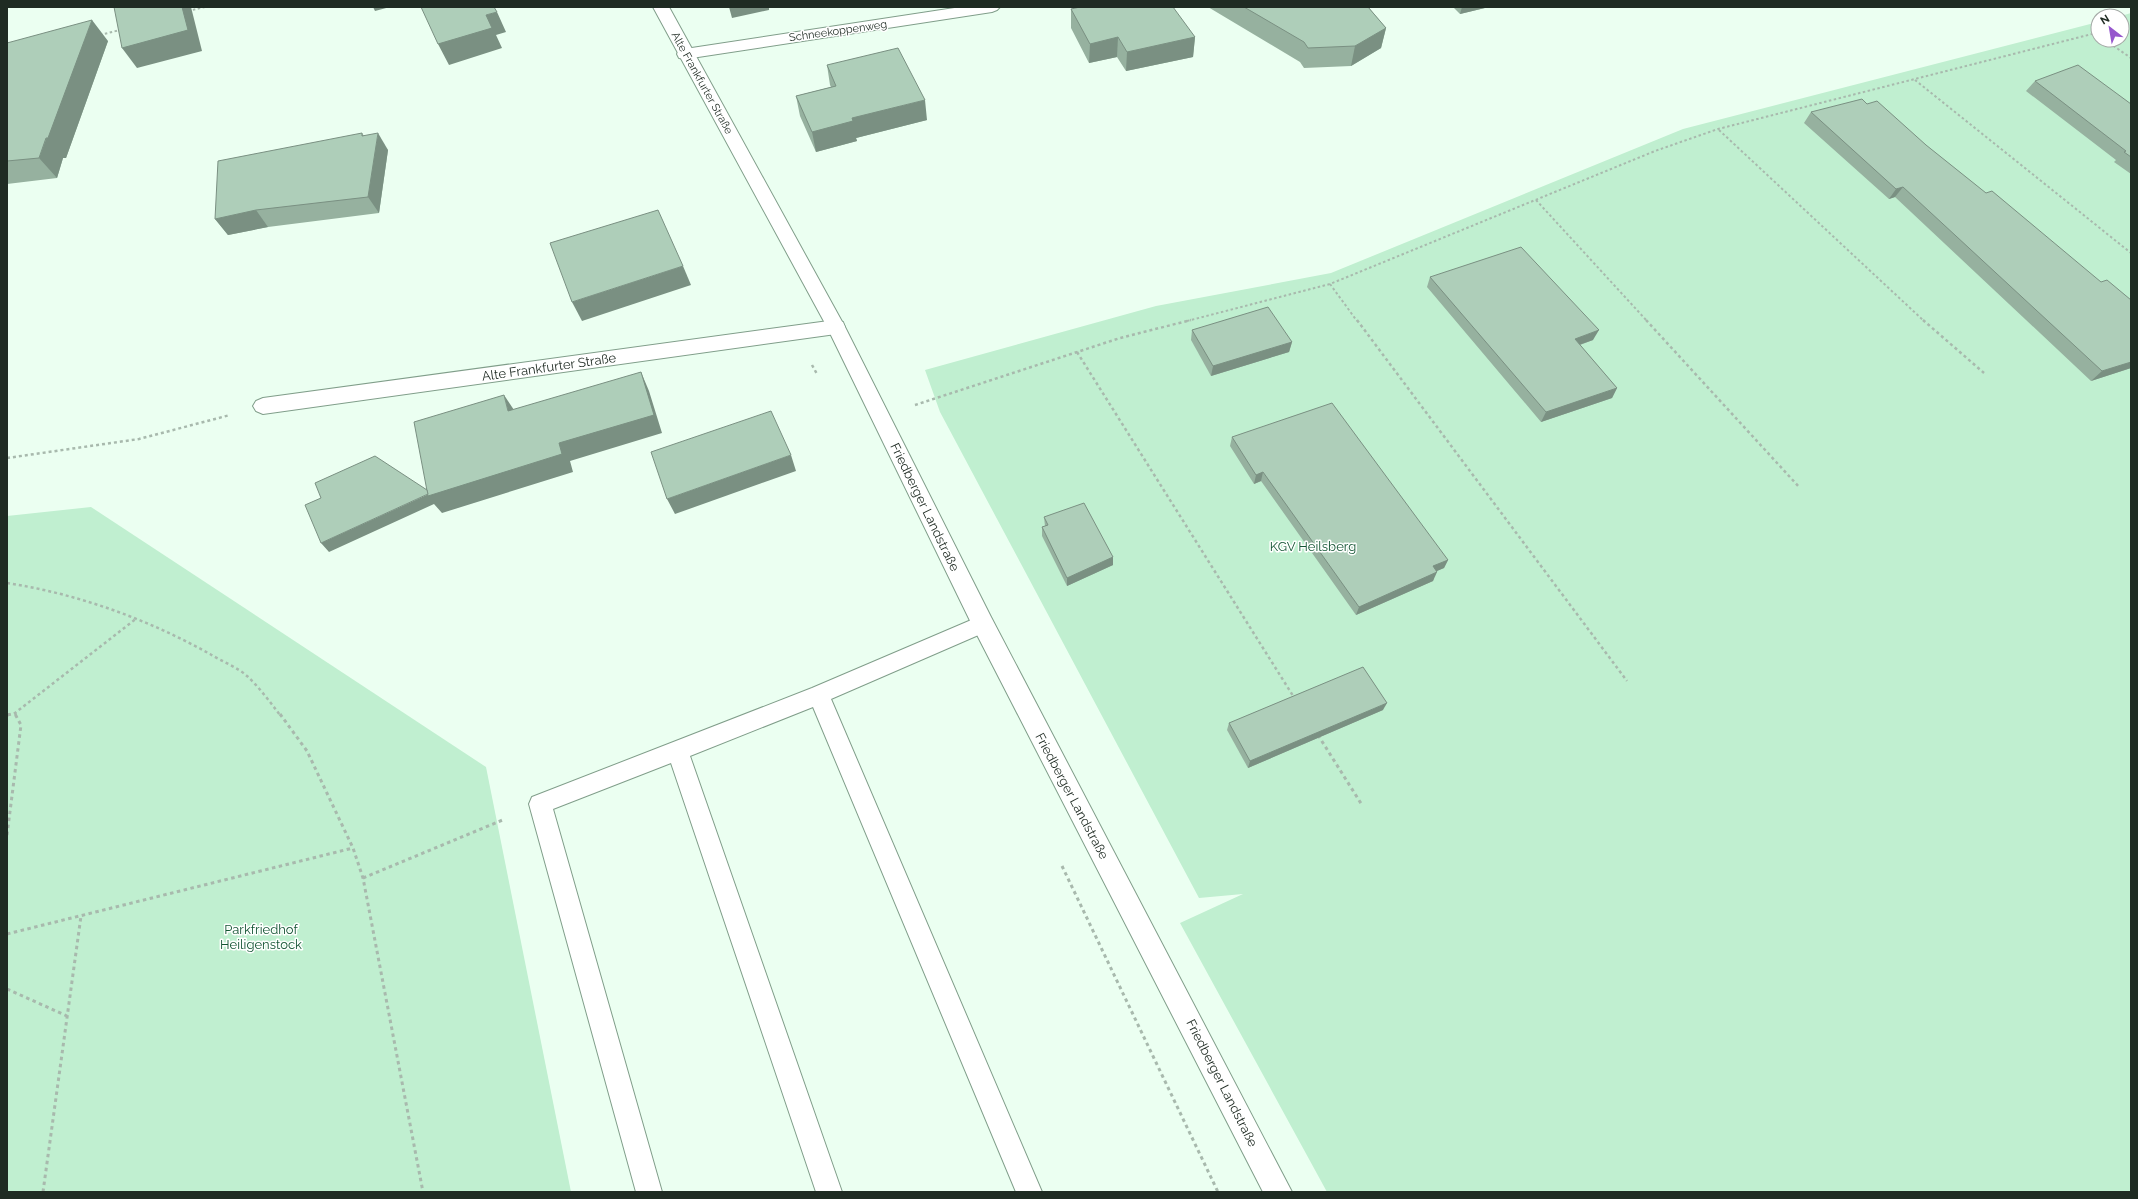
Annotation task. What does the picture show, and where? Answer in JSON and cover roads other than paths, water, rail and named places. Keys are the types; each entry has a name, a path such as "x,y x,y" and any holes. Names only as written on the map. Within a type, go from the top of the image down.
{"street":[{"name":"Alte Frankfurter Straße","path":"661,7 685,54 836,327 876,407"},
{"name":"Schneekoppenweg","path":"685,54 992,7"},
{"name":"Alte Frankfurter Straße","path":"262,406 836,327"},
{"name":"Friedberger Landstraße","path":"876,407 983,624 1278,1192"}],"lane":[{"path":"649,1192 540,804 819,695 983,624"},
{"path":"819,695 1029,1192"},
{"path":"677,750 829,1192"}],"park label":[{"name":"KGV Heilsberg","path":"1313,546"},
{"name":"Parkfriedhof Heiligenstock","path":"261,936"}]}
